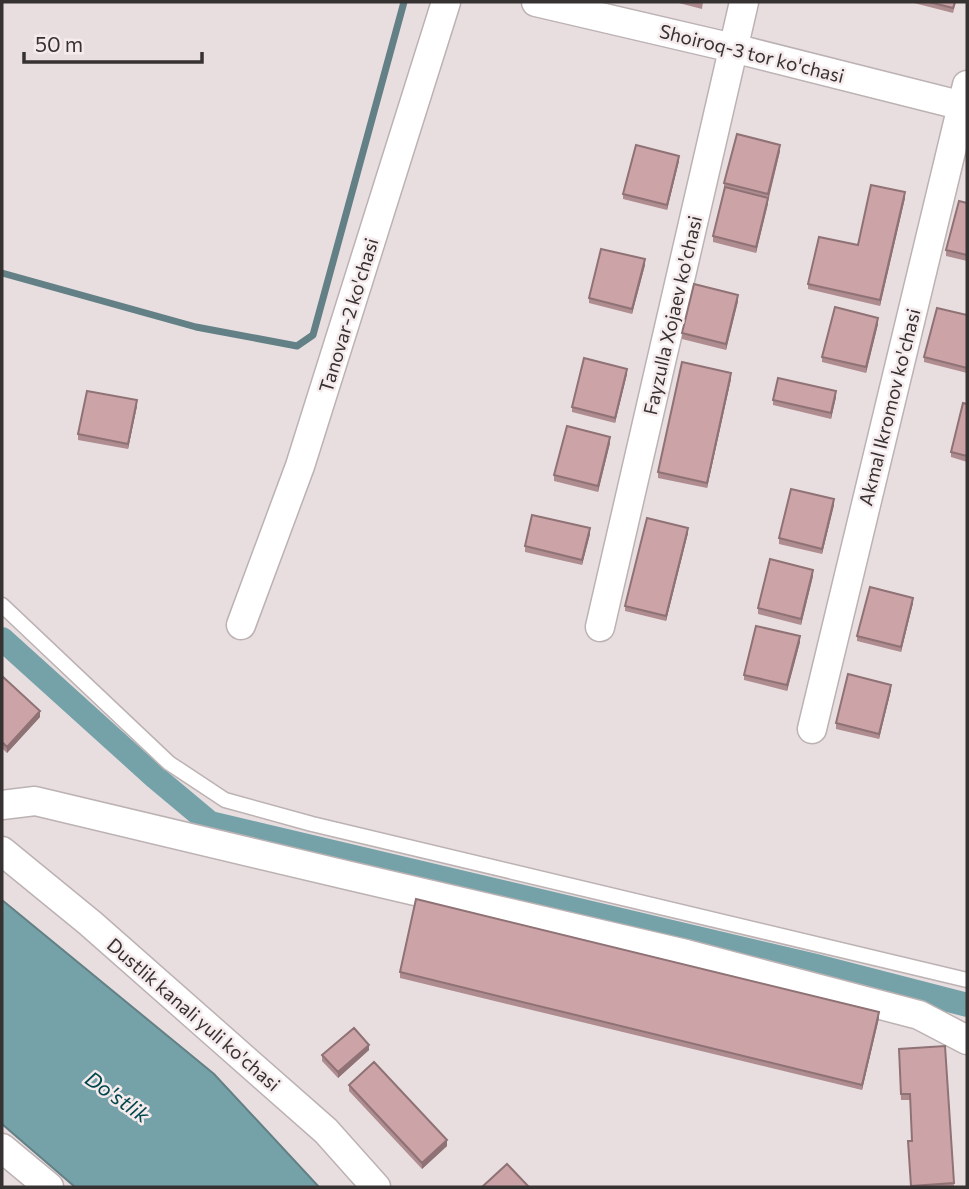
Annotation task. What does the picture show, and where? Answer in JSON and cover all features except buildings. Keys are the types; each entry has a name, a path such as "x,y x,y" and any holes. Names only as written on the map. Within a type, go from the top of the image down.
{"street":[{"name":"Tanovar-2 ko'chasi","path":"241,625 300,466 446,2"},
{"name":"Shoiroq-3 tor ko'chasi","path":"536,2 966,99"},
{"name":"Fayzulla Xojaev ko'chasi","path":"600,627 744,2"},
{"name":"Akmal Ikromov ko'chasi","path":"812,729 966,99"},
{"path":"2,805 35,801 687,954 919,1015 967,1040"},
{"name":"Dustlik kanali yuli ko'chasi","path":"2,851 90,923 326,1131 376,1187"},
{"path":"2,1148 47,1186"}],"lane":[{"path":"2,605 169,763 225,800 326,828 967,980"}],"water":[{"name":"Do'stlik","path":"2,900 214,1074 319,1187 75,1187 2,1124"}],"waterway":[{"path":"2,273 196,327 297,346 313,335 404,2"},
{"path":"2,639 210,823 816,966 967,1005"}]}
